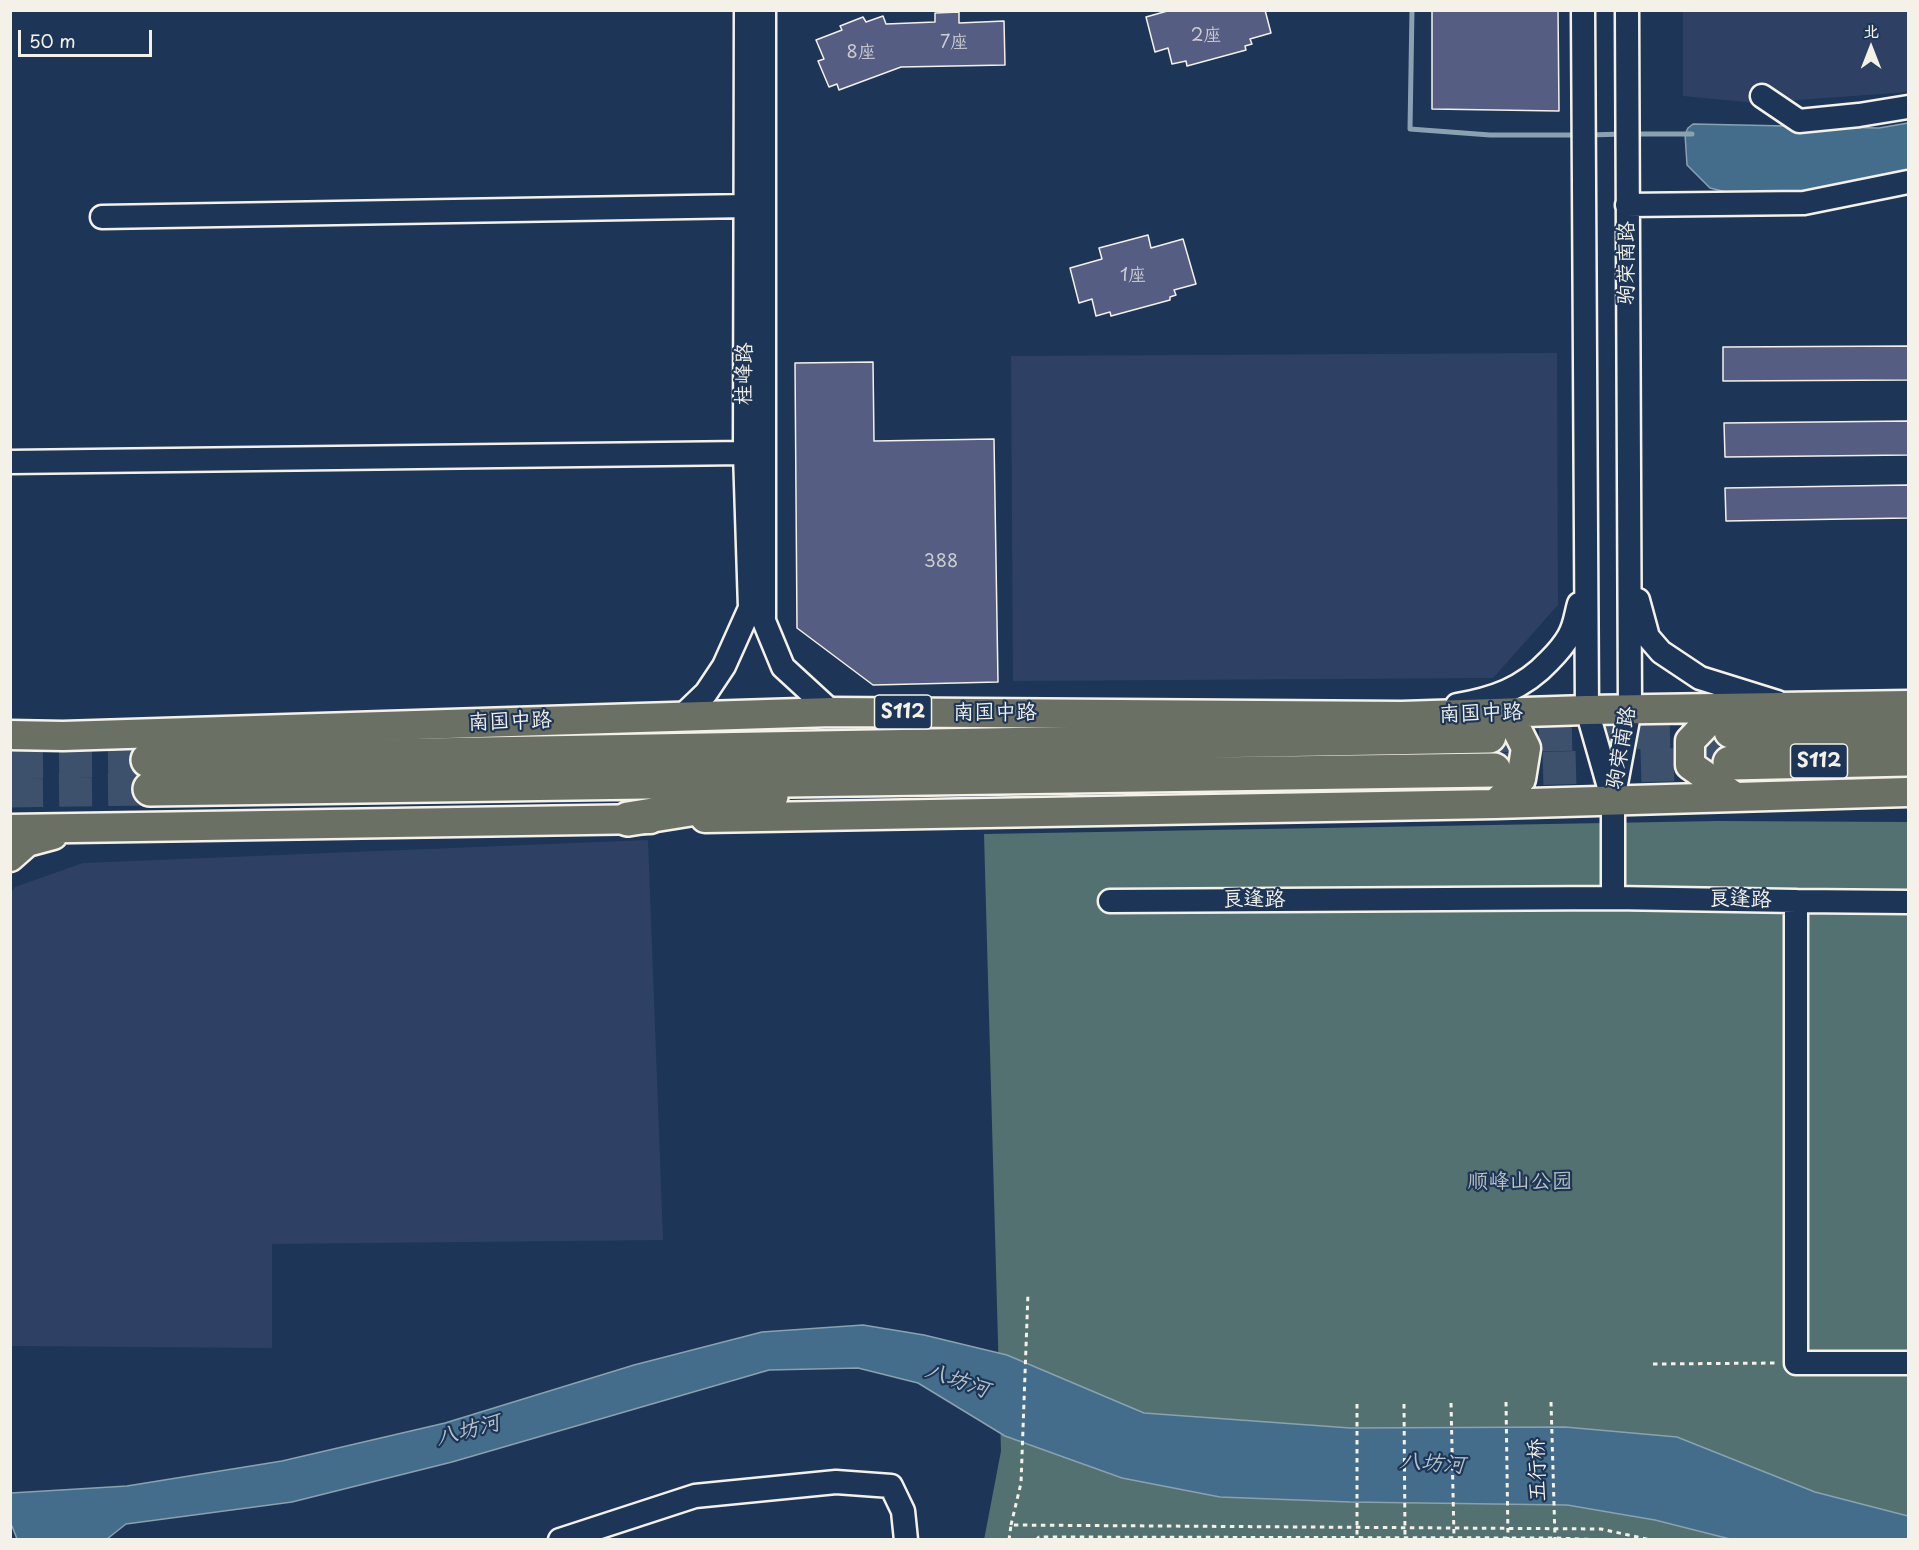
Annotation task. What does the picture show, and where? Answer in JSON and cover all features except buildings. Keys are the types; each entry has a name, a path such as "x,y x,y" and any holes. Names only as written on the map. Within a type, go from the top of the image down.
{"highway":[{"name":"S112","path":"1737,734 1908,727"},
{"name":"S112","path":"1737,734 1908,759"},
{"name":"南国中路","path":"1489,736 149,775 888,778 1494,770"},
{"path":"628,819 888,778"}],"main road":[{"name":"南国中路","path":"10,735 60,736 832,712 1402,716 1630,709 1737,734 1795,707 1908,705"},
{"path":"1460,714 1515,726 1526,748 1521,779 1495,804"},
{"path":"1734,796 1690,765 1690,741 1714,716 1737,734"},
{"path":"10,721 33,731 60,736"},
{"path":"10,756 13,751 60,736"},
{"path":"17,823 74,829 1495,804 1908,792"},
{"path":"10,857 27,842 74,829"}],"street":[{"name":"桂峰路","path":"681,717 706,693 724,666 750,608 745,453 746,10"},
{"path":"764,10 764,621 783,667 832,712"},
{"name":"驹荣南路","path":"1583,10 1587,710 1613,800"},
{"name":"驹荣南路","path":"1613,800 1630,709 1627,10"},
{"path":"1762,96 1799,120 1859,115 1908,107"},
{"path":"1627,205 1804,203 1908,182"},
{"path":"102,217 747,207"},
{"path":"10,462 745,453"},
{"path":"1402,716 1500,695 1539,672 1570,635 1579,603 1586,555"},
{"path":"1630,558 1640,613 1648,637 1661,652 1700,678 1795,707"},
{"path":"1613,800 1613,898"},
{"name":"良逢路","path":"1110,900 1613,898 1796,901 1796,1363"},
{"path":"1796,901 1908,902"},
{"path":"1796,1363 1908,1363"},
{"path":"560,1539 695,1496 836,1482 891,1486 903,1511 906,1539"}],"path":[{"path":"1009,1539 1021,1483 1028,1293"},
{"path":"1653,1364 1796,1363"},
{"name":"五行桥","path":"1506,1402 1508,1538"},
{"name":"五行桥","path":"1551,1402 1555,1538"},
{"path":"1451,1403 1454,1538"},
{"path":"1357,1404 1357,1538"},
{"path":"1404,1404 1405,1538"},
{"path":"1011,1525 1601,1529 1651,1539"},
{"path":"1036,1539 1039,1537 1605,1539"}],"shaded area":[{"path":"1683,11 1908,11 1908,92 1756,103 1683,96"},
{"path":"1557,353 1558,605 1493,678 1013,681 1011,356"},
{"path":"648,840 663,1240 272,1244 272,1348 11,1346 10,894 15,887 83,863"}],"green space":[{"name":"顺峰山公园","path":"1718,821 1908,822 1908,1539 984,1540 1001,1451 984,834"}],"water":[{"path":"1908,123 1908,175 1819,198 1742,196 1710,188 1687,165 1685,134 1693,124 1879,128"},
{"name":"八坊河","path":"863,1325 924,1335 1007,1355 1144,1413 1350,1428 1565,1427 1677,1437 1815,1492 1908,1516 1908,1539 1730,1539 1655,1520 1567,1505 1350,1502 1220,1497 1122,1478 1005,1436 918,1383 858,1368 769,1370 452,1462 292,1502 126,1524 107,1539 17,1539 11,1525 11,1493 127,1486 282,1461 445,1423 634,1365 762,1332"}],"waterway":[{"path":"1412,10 1410,129 1490,135 1578,135"},
{"path":"1590,135 1623,134"},
{"path":"1632,134 1692,134"}],"tunnel":[{"path":"1490,736 1723,731"},
{"path":"10,762 148,760"},
{"path":"1494,770 1730,763"},
{"path":"10,791 150,789"}]}
